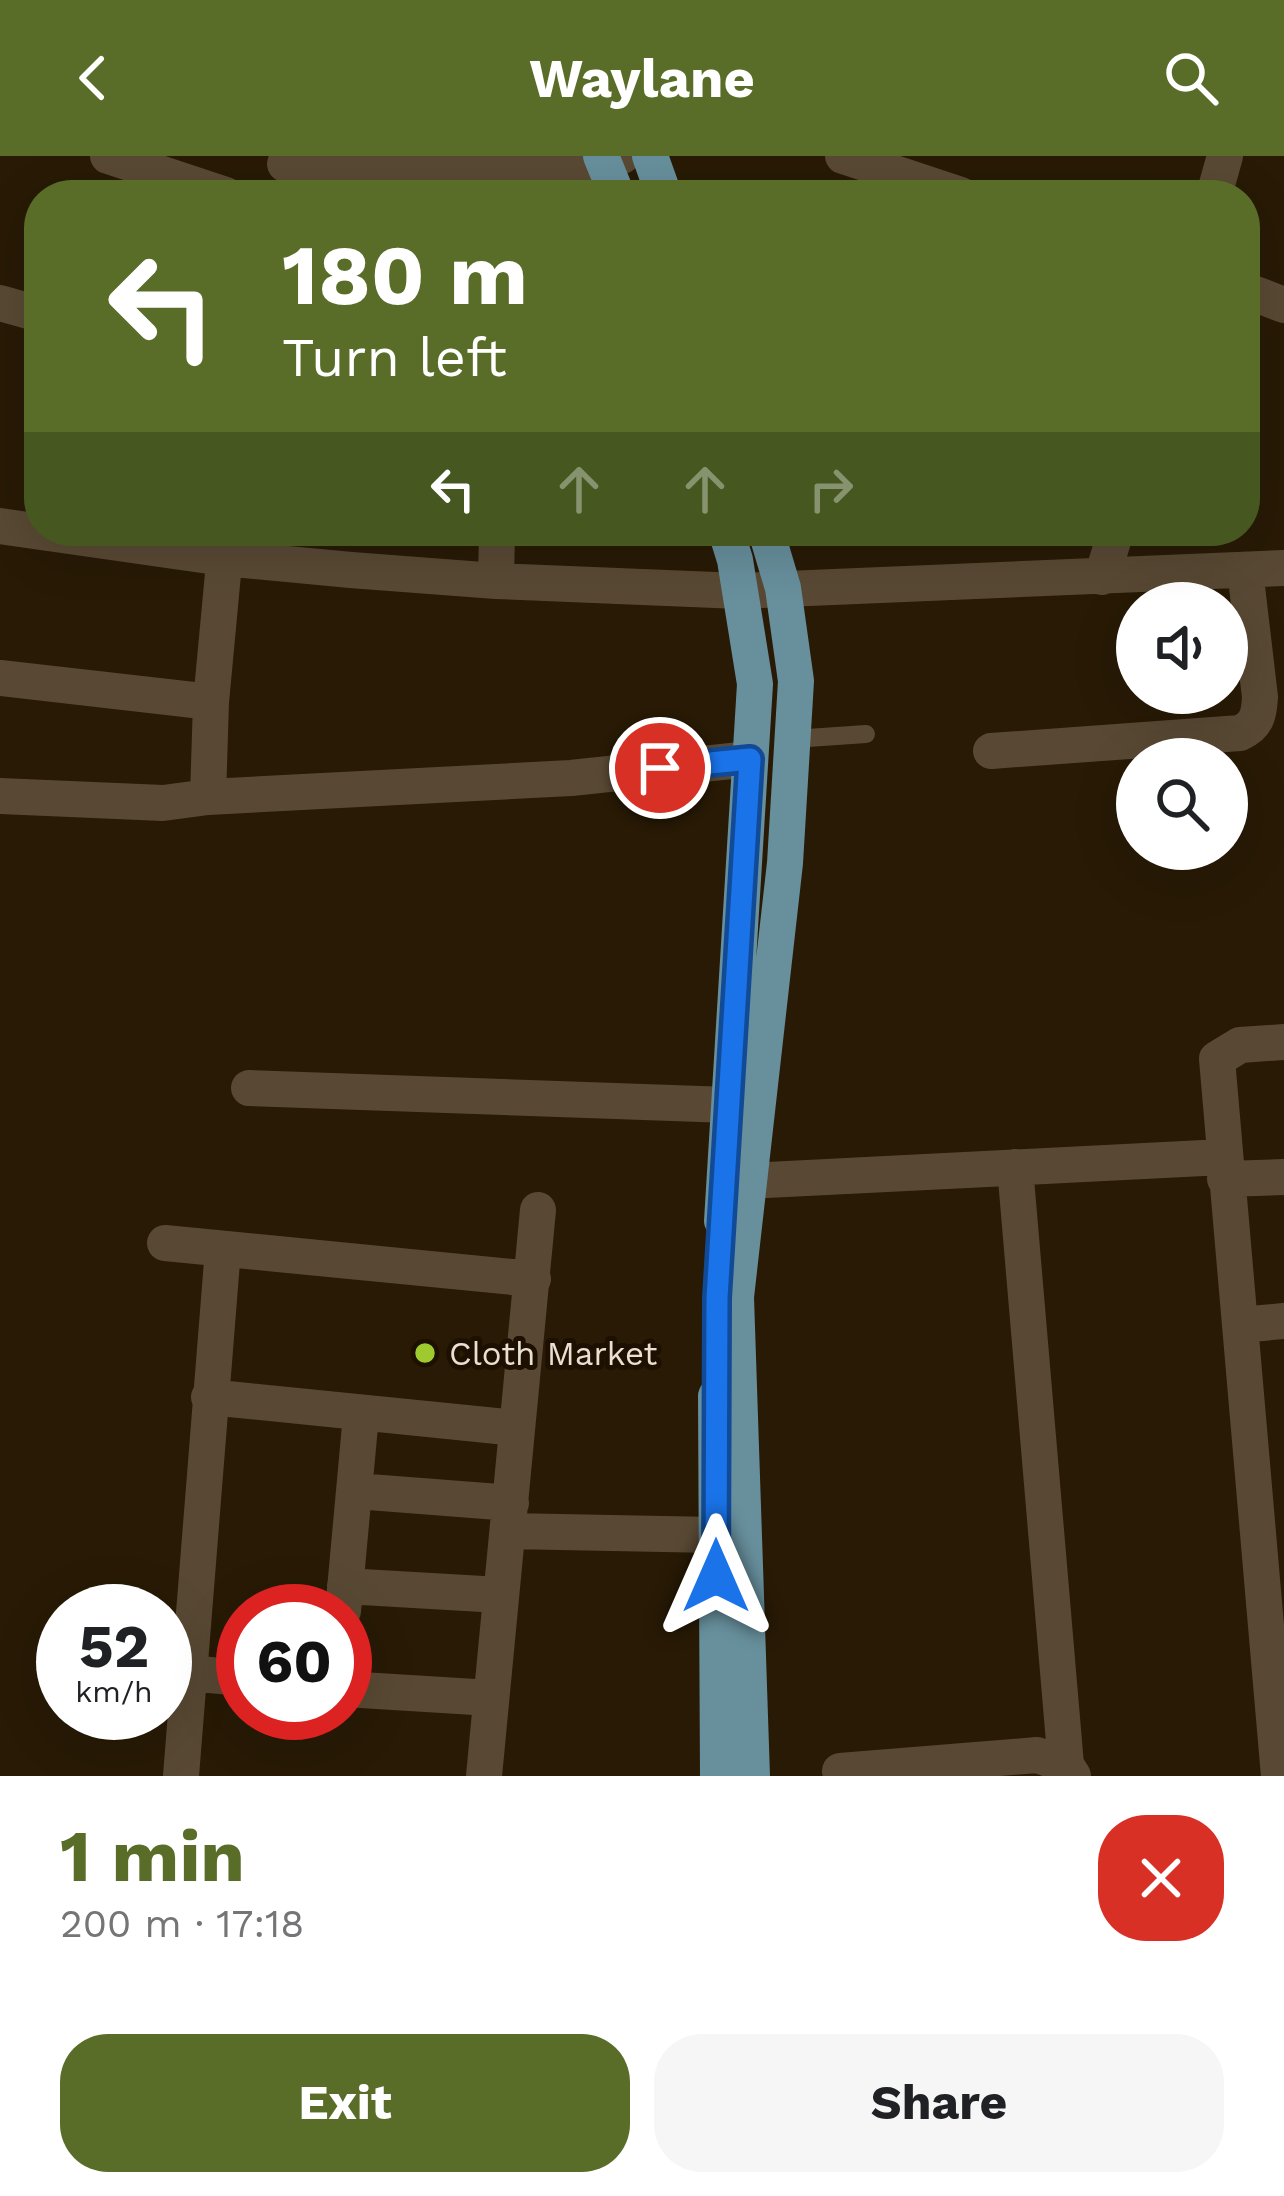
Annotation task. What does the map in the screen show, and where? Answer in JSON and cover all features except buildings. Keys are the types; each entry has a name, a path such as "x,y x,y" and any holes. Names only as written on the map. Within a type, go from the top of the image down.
{"main road":[{"path":"718,1776 717,1298 755,684 730,546"},
{"path":"752,1776 736,1297 785,863 796,681 783,588 770,546"}],"street":[{"path":"108,156 181,180"},
{"path":"843,156 916,180"},
{"path":"508,180 611,167"},
{"path":"283,172 476,180"},
{"path":"208,797 225,546"},
{"path":"240,546 496,581 740,591 1284,568"},
{"path":"496,581 497,546"},
{"path":"1102,577 1111,546"},
{"path":"991,752 1240,733 1252,727 1260,697 1245,570"},
{"path":"0,678 211,702"},
{"path":"0,796 163,803 571,778 750,759"},
{"path":"1279,1776 1268,1454 1240,1325 1217,1059 1240,1045 1284,1042"},
{"path":"249,1088 729,1105"},
{"path":"749,1181 1015,1167 1224,1168 1284,1177"},
{"path":"1015,1167 1070,1771"},
{"path":"484,1776 538,1210"},
{"path":"165,1243 533,1279"},
{"path":"192,1620 223,1249"},
{"path":"1240,1325 1284,1321"},
{"path":"209,1397 517,1428"},
{"path":"346,1584 361,1415"},
{"path":"356,1491 509,1517 715,1535"},
{"path":"372,1597 500,1595"},
{"path":"372,1691 490,1698"},
{"path":"182,1776 184,1740"},
{"path":"840,1771 1037,1755 1070,1771"}],"lane":[{"path":"793,739 866,734"}],"place":[{"name":"Cloth Market","path":"425,1353"}],"route":[{"path":"660,768 750,759 717,1298 716,1576"}]}
